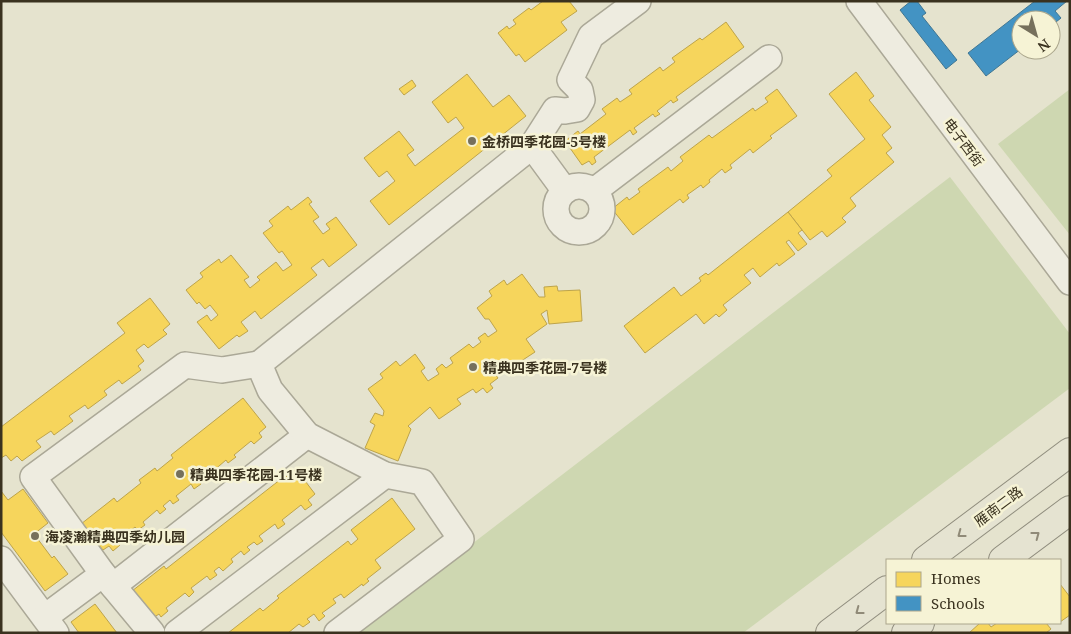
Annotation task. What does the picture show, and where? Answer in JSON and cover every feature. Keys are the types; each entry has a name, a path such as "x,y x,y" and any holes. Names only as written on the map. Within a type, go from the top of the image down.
{"main road":[{"name":"雁南二路","path":"927,559 1070,452"},
{"path":"1004,559 1070,510"},
{"path":"830,633 886,591"},
{"path":"906,633 919,624"}],"street":[{"path":"152,633 108,580 33,478 185,365 222,370 259,364 532,146 555,110 577,109 582,100 580,90 570,80 591,36 638,1"},
{"name":"电子西街","path":"858,1 1070,282"},
{"path":"594,191 769,58"},
{"path":"532,146 565,190"},
{"path":"582,186 594,191 600,201 601,214 598,221 590,229 581,232 567,229 561,224 556,207 560,196 565,190 582,186"},
{"path":"259,364 270,390 307,435 385,475 422,482 461,539 337,633"},
{"path":"1,559 50,625 108,580 307,435"},
{"path":"177,633 385,475"}],"green space":[{"path":"1070,89 1070,235 998,144"},
{"path":"950,177 1070,334 1070,388 743,633 356,633"}],"building: Homes":[{"path":"543,1 569,1 577,11 561,22 567,30 525,62 519,54 516,56 498,33 507,26 509,29 516,24 513,20 529,8 531,10"},
{"path":"726,22 744,47 676,97 678,100 673,103 671,100 657,111 660,114 655,117 653,114 634,128 637,132 633,135 630,130 594,157 596,162 592,165 589,161 582,165 565,141 578,131 580,134 606,114 602,109 617,98 620,102 632,94 629,90 660,67 663,71 675,62 672,58 700,38 702,40"},
{"path":"856,72 874,96 869,100 891,127 882,135 892,148 886,153 894,162 850,198 856,206 842,218 846,222 827,237 822,231 810,240 788,212 832,176 827,170 865,139 829,94"},
{"name":"金桥四季花园-5号楼","path":"467,74 493,107 509,95 526,116 389,225 370,201 395,181 387,171 379,177 364,158 399,131 414,150 407,155 415,166 464,128 456,117 448,123 432,102"},
{"path":"412,80 416,86 404,95 399,89"},
{"path":"777,89 797,116 770,136 772,138 753,153 750,149 730,165 732,168 725,173 722,169 703,188 701,185 687,195 689,198 683,203 680,199 633,235 612,209 627,197 629,200 640,192 638,189 668,167 671,171 683,161 680,157 709,135 712,138 753,108 755,111 768,102 765,98"},
{"path":"308,197 312,202 309,204 319,217 313,221 323,234 330,229 326,224 336,217 357,245 329,267 323,259 311,268 317,275 261,319 255,311 241,322 248,331 239,337 237,335 219,349 197,322 207,315 211,321 218,315 210,305 205,309 199,302 197,304 186,290 203,277 200,273 219,259 221,263 231,255 249,277 244,280 250,288 260,280 257,277 276,262 283,271 292,265 282,251 279,253 263,233 273,226 269,221 288,206 291,210"},
{"path":"788,212 802,230 798,233 807,244 798,251 789,240 786,242 795,254 779,266 777,263 760,277 753,268 744,275 751,283 723,305 727,310 719,317 716,314 704,324 696,314 645,353 624,326 674,287 681,296 701,281 699,278 706,273 708,275"},
{"name":"精典四季花园-7号楼","path":"522,274 539,297 545,297 544,287 557,286 558,291 580,290 582,321 549,324 547,310 541,314 547,324 526,339 535,352 512,367 508,360 493,371 498,378 490,384 493,388 487,393 483,388 476,393 473,389 457,399 461,404 439,419 430,407 408,426 411,429 398,461 365,448 375,425 370,422 375,413 383,416 384,411 368,389 383,378 380,374 396,361 400,366 415,354 425,368 421,371 428,381 439,374 436,369 442,364 446,368 453,363 450,358 469,344 473,348 481,342 478,338 485,333 488,337 497,331 489,319 485,319 477,308 492,296 489,291 504,280 507,285"},
{"path":"150,298 170,324 163,330 167,334 148,348 144,344 136,350 144,361 138,366 141,370 122,384 119,380 104,391 107,395 88,409 85,405 69,416 73,421 54,435 51,431 36,441 41,447 22,461 17,456 11,461 6,455 1,458 1,427 125,333 117,323"},
{"name":"精典四季花园-11号楼","path":"243,398 266,427 259,433 262,437 254,444 251,441 234,455 236,457 228,463 226,460 207,479 203,475 198,479 201,484 194,489 191,484 176,496 179,500 173,504 170,500 163,506 166,509 160,514 157,510 143,522 145,525 138,530 135,527 117,542 120,545 113,551 109,546 103,550 81,524 114,498 117,502 141,483 139,480 155,468 157,471 173,458 171,455"},
{"path":"296,469 315,494 308,500 312,505 305,510 301,505 282,520 285,524 278,529 275,524 259,536 263,541 257,545 254,542 247,547 250,550 244,555 241,551 231,559 233,562 223,571 219,567 214,571 217,575 210,580 207,576 191,588 194,592 189,597 185,593 166,608 168,611 161,617 159,614 153,618 132,591 164,566 166,569"},
{"path":"23,489 48,523 34,534 52,558 54,556 68,574 45,591 1,532 1,491 8,500"},
{"path":"392,498 415,529 375,560 381,568 367,579 369,581 363,586 362,584 344,598 341,594 333,599 336,603 322,613 325,616 319,621 314,614 307,619 310,622 303,627 299,624 288,633 228,633 260,608 263,611 279,598 277,596 348,541 351,545 358,539 351,530"},
{"path":"1061,585 1070,597 1070,615 1061,621"},
{"path":"95,604 117,633 79,633 71,622"},
{"path":"979,624 989,624 991,627 996,624 1047,624 1051,629 1046,633 969,633"}],"building: Schools":[{"path":"911,1 917,1 926,13 922,16 957,60 946,69 900,10"},
{"path":"1035,1 1067,1 1056,10 1023,10"},
{"path":"1011,20 1011,57 986,76 968,53"}],"place":[{"name":"金桥四季花园-5号楼","path":"472,141"},
{"name":"精典四季花园-7号楼","path":"473,367"},
{"name":"精典四季花园-11号楼","path":"180,474"},
{"name":"海凌瀚精典四季幼儿园","path":"35,536"}]}
